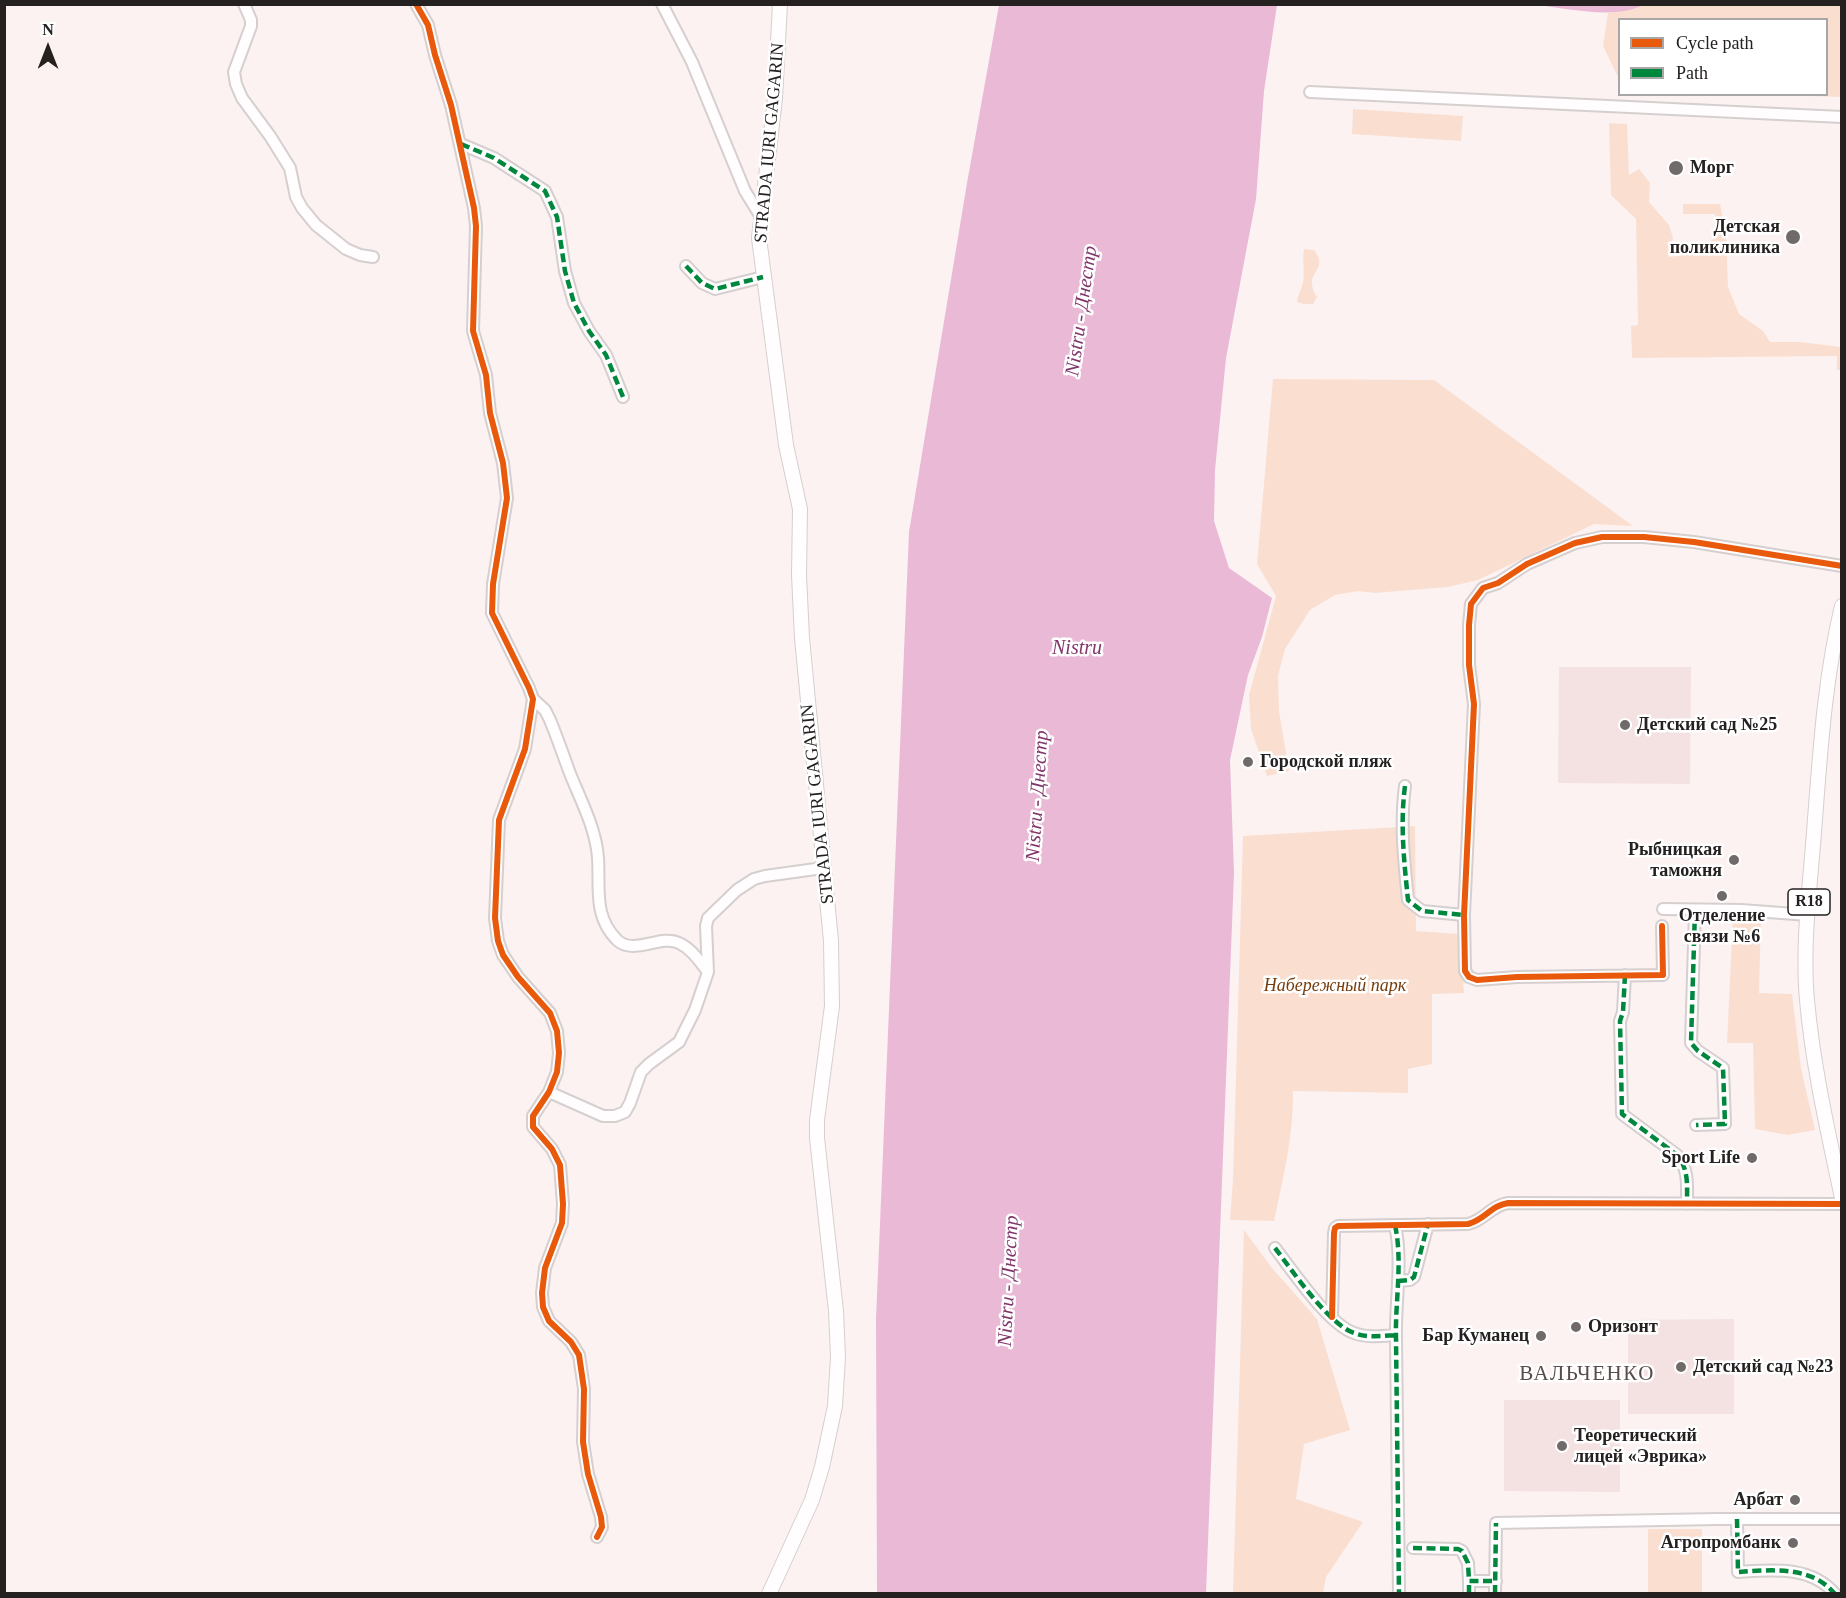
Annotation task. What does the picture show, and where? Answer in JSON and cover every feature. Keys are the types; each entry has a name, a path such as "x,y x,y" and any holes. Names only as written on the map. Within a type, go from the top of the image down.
{"main road":[{"name":"STRADA IURI GAGARIN","path":"769,1593 812,1500 822,1467 837,1388 836,1311 817,1138 817,1120 833,990 831,940 802,638 799,575 800,509 786,445 759,238 775,98 780,4"},
{"name":"R18","path":"1842,606 1825,689 1808,915 1806,978 1810,1026 1821,1097 1842,1198"}],"street":[{"path":"244,4 250,14 251,27 234,72 242,98 290,168 296,197 316,225 346,249 373,257"},
{"path":"416,4 423,10 461,144 476,226 473,332 486,375 490,413 503,463 507,504 491,601 492,613 530,688 532,699 525,749 500,820 495,918 498,941 503,955 518,977 550,1013 557,1031 559,1061 549,1092 533,1116 532,1122 533,1127 557,1157 562,1176 562,1223 543,1279 543,1307 549,1321 570,1342 579,1355 585,1389 583,1442 588,1474 602,1527 597,1537"},
{"path":"662,4 692,62 745,191 761,217"},
{"path":"1310,92 1842,117"},
{"path":"461,144 494,158 545,191 557,217 565,271 574,303 589,331 606,355 623,397"},
{"path":"686,266 702,283 715,289 763,277"},
{"path":"1662,926 1663,975 1477,980 1469,977 1465,971 1464,915 1474,705 1469,665 1471,604 1483,588 1498,583 1527,564 1575,543 1602,537 1644,537 1694,542 1842,566"},
{"path":"532,699 545,710 581,797 597,848 599,907 616,939 629,946 666,941 681,944 699,960 708,972"},
{"path":"1404,786 1402,838 1408,900 1422,912 1464,915"},
{"path":"549,1092 603,1116 615,1116 624,1112 630,1103 641,1072 679,1042 695,1010 708,972 707,922 714,911 744,884 765,876 823,868"},
{"path":"1663,909 1741,910 1808,915"},
{"path":"1695,910 1691,1043 1698,1051 1723,1068 1725,1124 1695,1125"},
{"path":"1625,975 1623,1012 1620,1021 1622,1114 1677,1155 1684,1163 1687,1204"},
{"path":"1332,1317 1335,1228 1342,1226 1475,1222 1497,1205 1508,1203 1842,1204"},
{"path":"1398,1281 1410,1280 1414,1277 1428,1224"},
{"path":"1395,1225 1398,1281 1396,1335 1399,1593"},
{"path":"1275,1248 1315,1300 1345,1329 1374,1336 1396,1335"},
{"path":"1737,1519 1738,1572 1787,1569 1815,1578 1835,1593"},
{"path":"1496,1593 1496,1523 1842,1519"},
{"path":"1413,1548 1462,1551 1468,1563 1469,1593"},
{"path":"1469,1581 1496,1581"}],"shaded area":[{"name":"Детский сад №25","path":"1559,667 1691,667 1690,784 1558,783"},
{"name":"Детский сад №23","path":"1734,1319 1734,1414 1628,1414 1628,1320"},
{"name":"Теоретический лицей «Эврика»","path":"1504,1400 1620,1400 1620,1492 1504,1491"}],"green space":[{"path":"1643,5 1841,5 1841,97 1808,96 1828,96 1828,18 1618,18 1618,77 1603,46 1608,13 1634,9"},
{"path":"1353,109 1463,116 1461,141 1352,134"},
{"path":"1609,123 1627,124 1629,175 1639,169 1650,183 1649,202 1669,225 1673,238 1668,257 1686,255 1685,246 1697,248 1714,239 1715,214 1683,214 1683,204 1720,204 1726,234 1728,287 1739,314 1763,331 1770,342 1800,342 1841,347 1841,370 1837,370 1837,356 1632,358 1631,326 1638,325 1636,219 1611,195"},
{"path":"1304,249 1314,250 1319,263 1312,281 1317,297 1313,304 1297,302 1303,282"},
{"path":"1273,379 1434,380 1633,526 1594,524 1478,580 1448,587 1375,593 1358,591 1335,595 1310,610 1285,649 1278,676 1279,711 1289,771 1267,776 1251,729 1249,695 1276,596 1257,564"},
{"name":"Набережный парк","path":"1415,826 1416,931 1459,934 1464,993 1432,994 1432,1064 1408,1069 1408,1093 1293,1091 1290,1140 1274,1221 1230,1220 1243,836"},
{"path":"1733,916 1761,916 1759,993 1792,994 1801,1068 1815,1130 1787,1135 1755,1129 1753,1043 1727,1043"},
{"path":"1244,1230 1272,1268 1317,1319 1350,1430 1304,1444 1296,1499 1363,1522 1326,1577 1323,1593 1233,1593"},
{"path":"1648,1529 1702,1529 1702,1593 1648,1593"}],"water":[{"name":"Nistru","path":"999,5 1277,5 1264,91 1256,199 1226,358 1215,470 1214,521 1229,568 1272,598 1262,637 1248,675 1230,760 1234,873 1206,1593 877,1593 876,1319 909,532"},
{"path":"1536,5 1643,5 1619,12 1605,12"}],"marked path":[{"path":"461,144 494,158 545,191 557,217 565,271 574,303 589,331 606,355 623,397"},
{"path":"686,266 702,283 715,289 763,277"},
{"path":"1405,786 1403,828 1408,900 1422,911 1464,915"},
{"path":"1695,910 1691,1043 1698,1051 1723,1068 1725,1124 1696,1125"},
{"path":"1625,975 1623,1012 1620,1021 1622,1114 1681,1160 1687,1184 1687,1204"},
{"path":"1398,1281 1410,1280 1414,1277 1428,1224"},
{"path":"1395,1225 1399,1267 1396,1324 1399,1594"},
{"path":"1275,1248 1322,1308 1344,1328 1364,1336 1396,1335"},
{"path":"1737,1519 1738,1572 1790,1571 1814,1578 1835,1594"},
{"path":"1495,1594 1496,1523"},
{"path":"1413,1548 1462,1551 1468,1563 1469,1581"},
{"path":"1469,1594 1469,1581 1496,1581"}],"cycle path":[{"path":"416,4 428,25 451,105 474,208 476,226 473,331 486,375 490,413 503,463 507,498 493,584 492,613 533,699 525,749 499,820 495,918 498,941 503,955 518,977 550,1013 557,1031 559,1053 557,1072 549,1092 533,1116 533,1127 552,1149 560,1165 563,1204 562,1223 545,1268 543,1307 549,1321 571,1342 579,1355 584,1389 583,1442 588,1474 602,1527 597,1537"},
{"path":"1662,926 1663,975 1517,977 1477,980 1469,977 1465,971 1464,915 1474,704 1469,665 1471,604 1483,588 1498,583 1527,564 1575,543 1602,537 1644,537 1694,542 1842,566"},
{"path":"1332,1317 1334,1233 1338,1226 1468,1224 1508,1203 1842,1204"}],"place":[{"name":"Морг","path":"1676,168"},
{"name":"Детская поликлиника","path":"1793,237"},
{"name":"Детский сад №25","path":"1625,725"},
{"name":"Городской пляж","path":"1248,762"},
{"name":"Рыбницкая таможня","path":"1734,860"},
{"name":"Отделение связи №6","path":"1722,896"},
{"name":"Sport Life","path":"1752,1158"},
{"name":"Оризонт","path":"1576,1327"},
{"name":"Бар Куманец","path":"1541,1336"},
{"name":"Детский сад №23","path":"1681,1367"},
{"name":"Теоретический лицей «Эврика»","path":"1562,1446"},
{"name":"Арбат","path":"1795,1500"},
{"name":"Агропромбанк","path":"1793,1543"}],"district":[{"name":"ВАЛЬЧЕНКО","path":"1587,1374"}],"water label":[{"name":"Nistru - Днестр","path":"1082,311"},
{"name":"Nistru - Днестр","path":"1038,796"},
{"name":"Nistru - Днестр","path":"1009,1281"}]}
